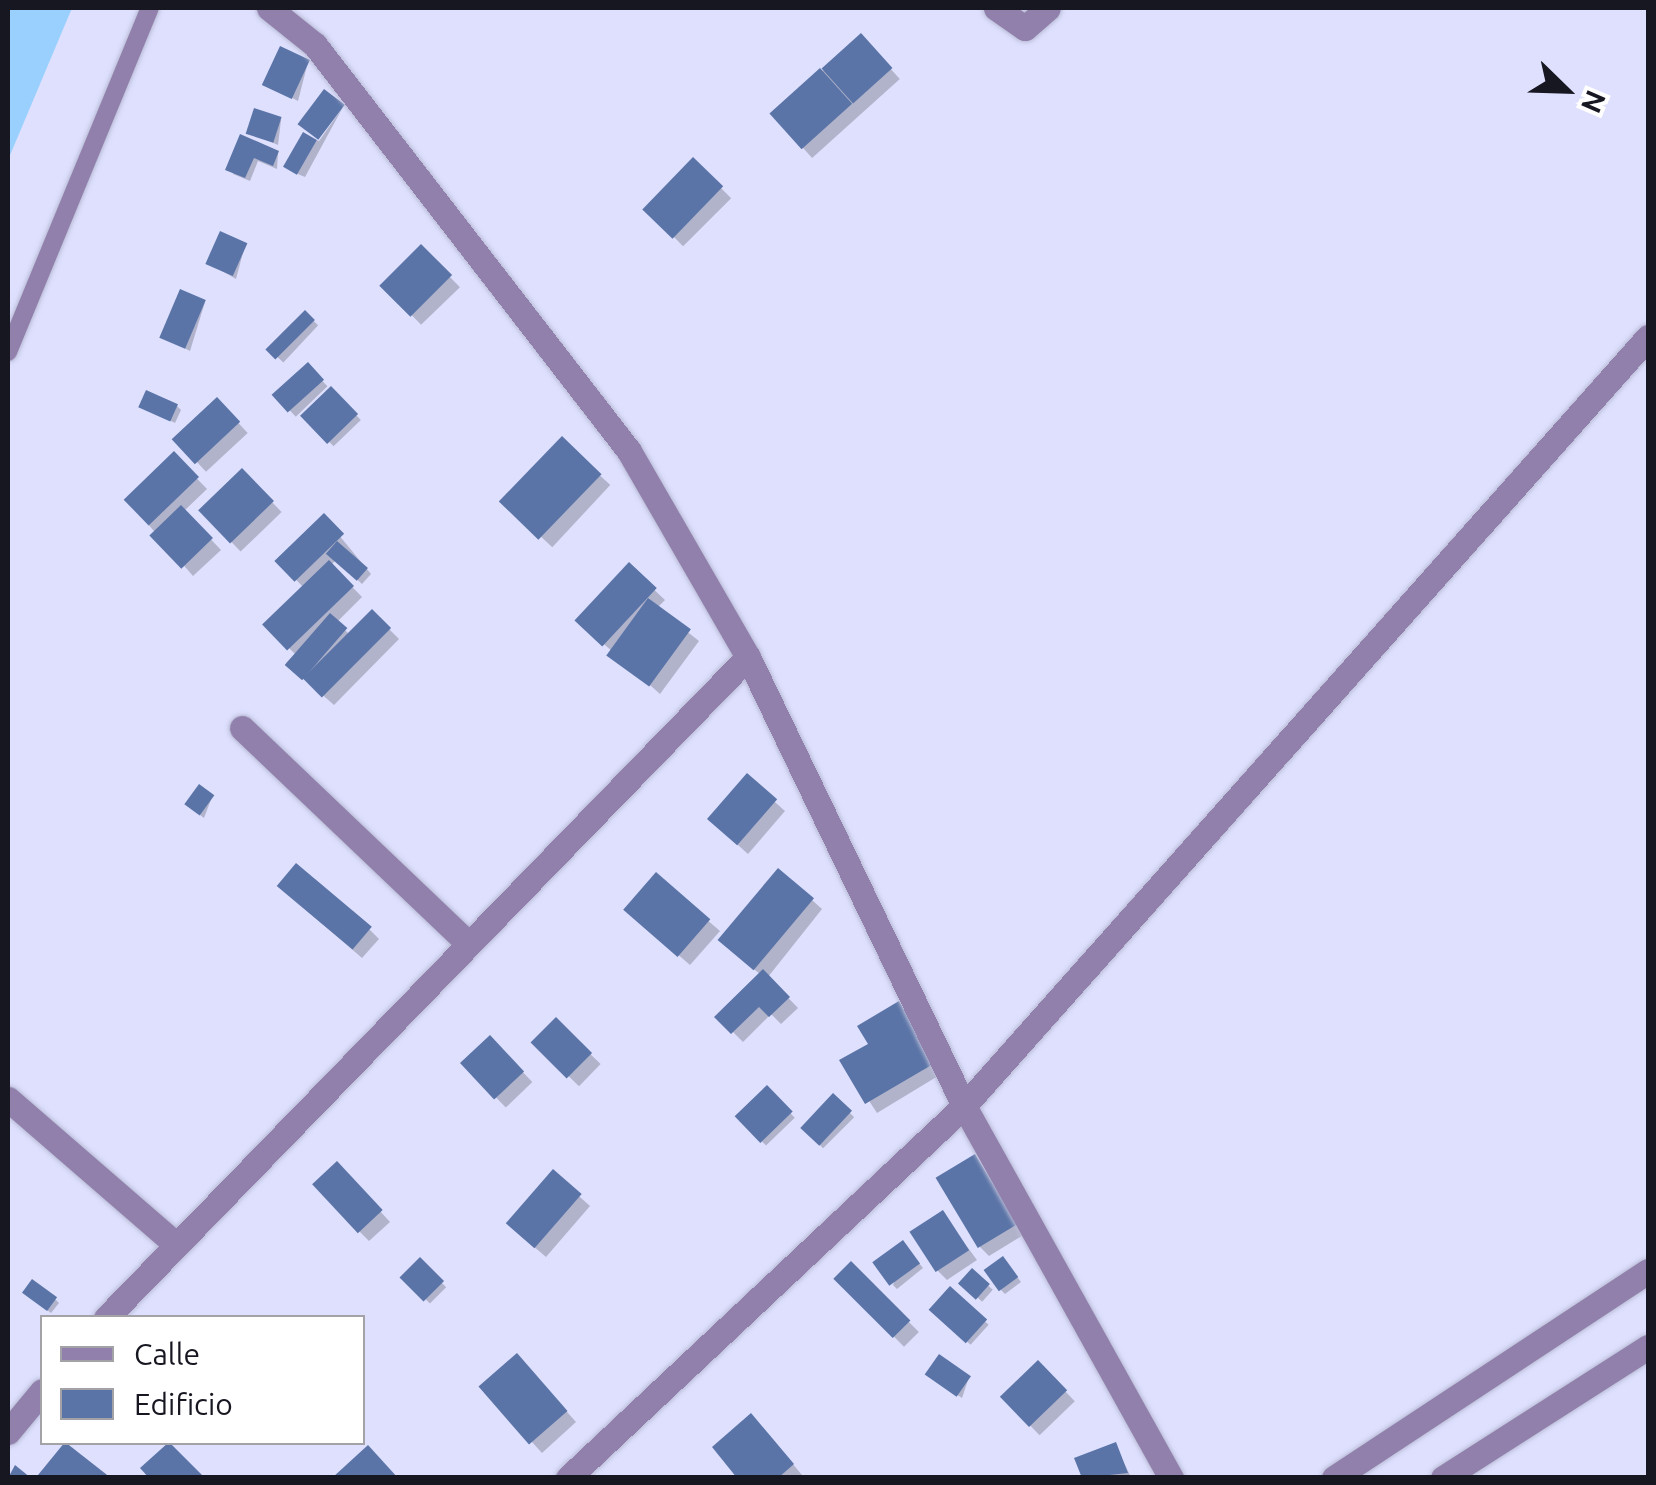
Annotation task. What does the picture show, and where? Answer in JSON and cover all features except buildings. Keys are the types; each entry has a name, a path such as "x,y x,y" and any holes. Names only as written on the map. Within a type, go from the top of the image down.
{"street":[{"path":"269,8 316,45 629,452 748,657 964,1106 1172,1478"},
{"path":"996,8 1025,28 1048,8"},
{"path":"568,1478 964,1106 1648,336"},
{"path":"109,1315 172,1242 748,657"},
{"path":"242,728 467,942"},
{"path":"8,1099 172,1242"},
{"path":"1334,1478 1648,1271"},
{"path":"1443,1478 1648,1347"},
{"path":"8,1432 40,1392"}],"lane":[{"path":"8,352 150,8"}],"water":[{"path":"8,8 72,8 8,160"}]}
